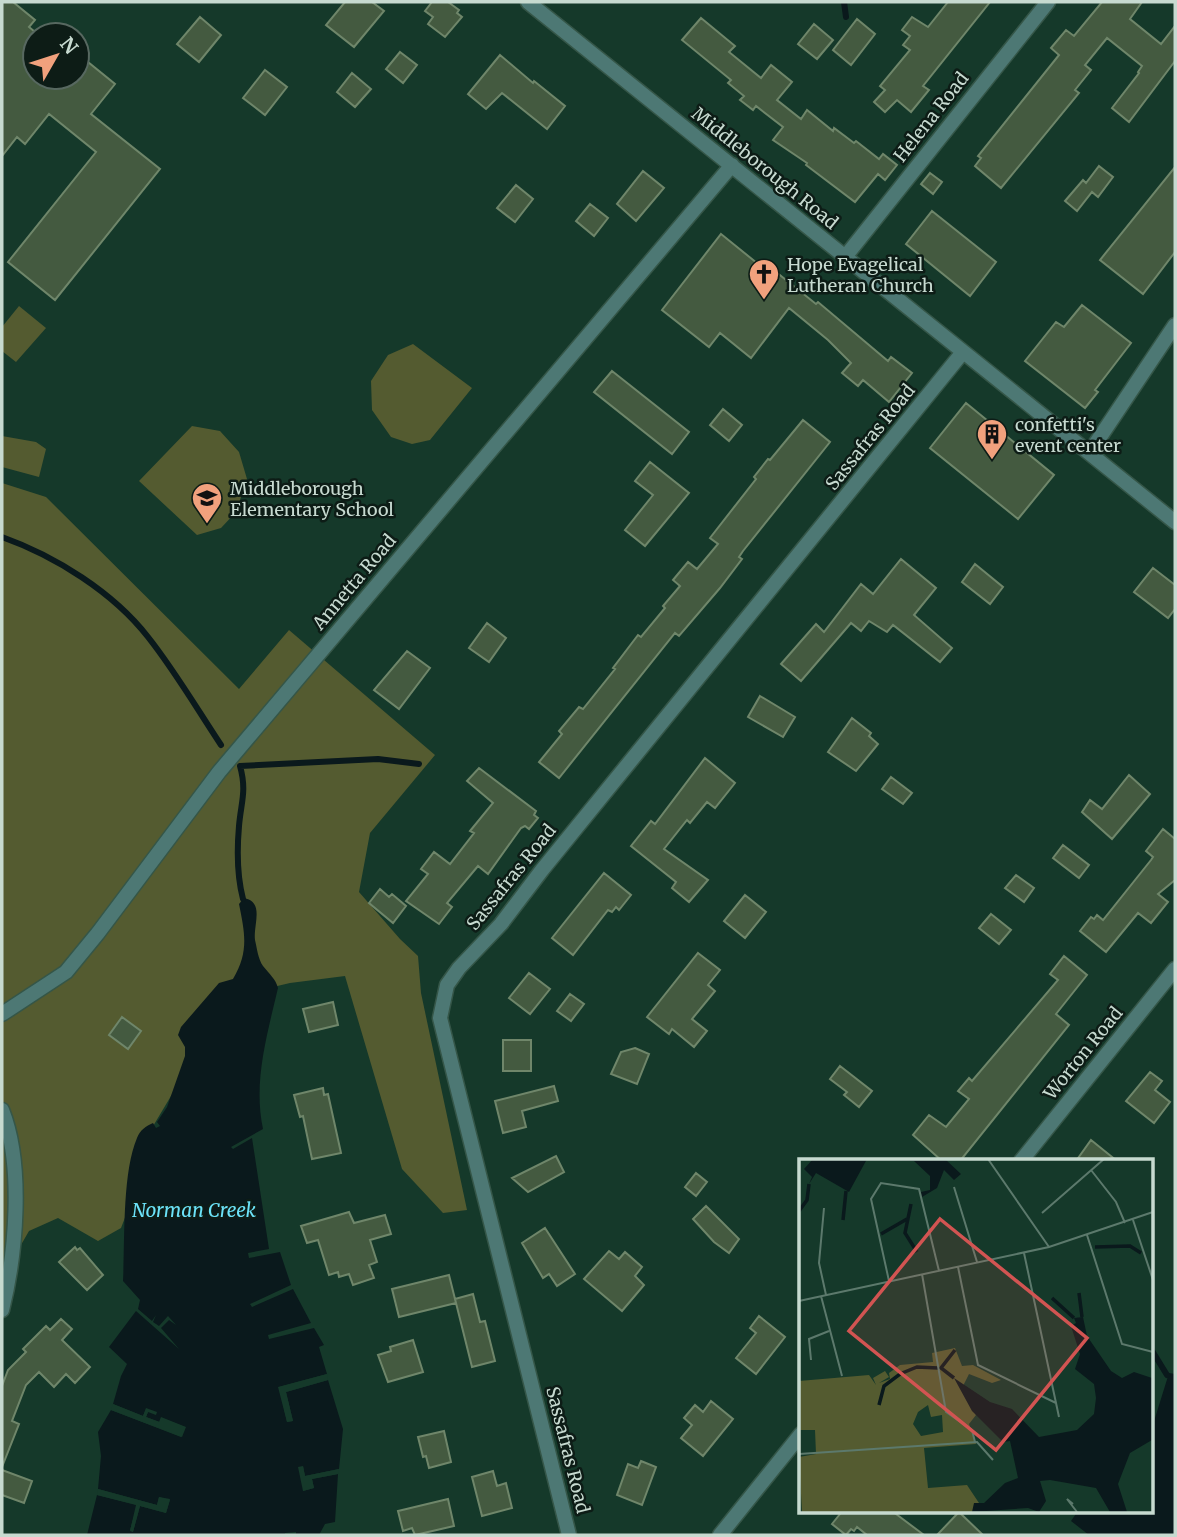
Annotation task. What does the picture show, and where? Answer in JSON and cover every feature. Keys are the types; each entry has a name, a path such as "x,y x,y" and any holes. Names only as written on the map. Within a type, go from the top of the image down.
{"street":[{"name":"Middleborough Road","path":"528,2 1175,522"},
{"name":"Helena Road","path":"845,257 1048,2"},
{"name":"Annetta Road","path":"2,1014 66,972 219,772 732,165"},
{"path":"1090,452 1175,325"},
{"name":"Sassafras Road","path":"569,1535 440,1018 447,985 459,968 501,924 963,352"},
{"name":"Worton Road","path":"1023,1159 1175,969"},
{"path":"2,1110 13,1152 15,1220 9,1281 2,1310"},
{"path":"720,1535 799,1436"}],"green space":[{"path":"19,306 46,328 16,362 2,351 2,327"},
{"path":"413,344 472,388 430,440 412,444 391,437 372,410 371,381 388,355"},
{"path":"192,426 220,431 239,452 247,479 236,512 221,528 197,535 139,481"},
{"path":"2,436 36,442 46,449 39,477 2,467"},
{"path":"2,483 46,497 239,689 289,630 435,755 370,833 359,892 418,956 421,993 467,1210 443,1213 402,1169 345,976 290,983 230,997 143,1143 136,1189 121,1228 98,1241 58,1218 29,1231 2,1278"}],"water":[{"name":"Norman Creek","path":"244,898 250,900 256,909 255,940 259,957 278,988 260,1076 263,1129 231,1147 233,1149 252,1138 269,1249 248,1253 249,1258 280,1252 291,1285 250,1304 252,1307 293,1289 311,1323 268,1335 269,1339 314,1328 324,1345 319,1347 327,1374 279,1387 287,1422 293,1421 286,1392 328,1380 343,1429 339,1469 305,1476 303,1466 303,1491 314,1488 312,1479 338,1474 335,1522 325,1524 319,1535 296,1535 296,1532 285,1535 87,1535 97,1495 137,1505 130,1530 133,1532 140,1506 166,1513 170,1500 159,1497 157,1505 98,1489 101,1456 98,1432 111,1410 181,1437 185,1427 162,1418 160,1422 146,1417 146,1409 143,1416 113,1404 127,1364 109,1347 136,1311 179,1349 161,1328 169,1320 176,1325 168,1316 159,1326 153,1322 156,1315 152,1321 138,1309 140,1300 123,1281 129,1169 138,1135 153,1123 156,1128 160,1126 157,1122 167,1107 185,1056 185,1047 178,1035 181,1027 219,983 233,979 242,960 244,943 239,904"},
{"path":"1169,1373 1175,1374 1175,1535 1089,1535 1071,1521 1077,1512 1152,1512 1152,1428"}],"pier":[{"path":"327,1374 328,1380 286,1392 293,1421 287,1422 278,1387"},
{"path":"113,1404 143,1416 146,1408 157,1412 156,1415 148,1412 146,1417 159,1422 161,1417 186,1427 182,1437 111,1410"},
{"path":"303,1466 305,1476 339,1469 338,1474 312,1479 314,1488 303,1491 298,1467"},
{"path":"98,1489 157,1505 159,1497 170,1499 166,1513 140,1506 133,1532 130,1531 136,1505 97,1495"}],"building":[{"path":"2,2 13,2 35,20 21,21 21,91 91,91 91,64 115,84 91,114 160,169 55,300 8,262 96,152 49,114 25,144 17,137 2,156"},
{"path":"345,2 372,2 384,11 354,47 326,25"},
{"path":"432,2 448,2 459,10 457,13 462,17 445,37 428,24 433,17 425,11"},
{"path":"948,2 990,2 923,86 929,90 911,112 897,100 885,112 874,102 885,90 880,86 910,50 903,45 910,36 902,30 912,17 928,27"},
{"path":"1102,2 1142,2 1130,19 1161,44 1175,26 1175,61 1129,122 1112,108 1142,66 1107,38 1085,65 1091,70 1075,90 1079,93 1001,188 975,166 981,158 978,156 1059,55 1051,48 1066,30 1074,36"},
{"path":"200,17 221,35 199,62 177,44"},
{"path":"701,18 735,46 729,52 761,78 771,65 792,82 777,100 801,119 807,110 833,131 834,128 879,159 883,154 897,165 885,180 878,174 855,202 806,165 807,163 773,140 783,127 756,106 753,110 740,100 744,96 728,83 731,80 682,40"},
{"path":"857,19 875,34 851,65 833,50"},
{"path":"814,24 833,40 817,59 798,44"},
{"path":"400,52 417,65 403,83 386,69"},
{"path":"500,55 565,106 547,129 502,93 486,109 468,94"},
{"path":"265,70 287,87 265,115 243,98"},
{"path":"352,73 371,89 355,107 337,92"},
{"path":"1099,166 1113,177 1098,197 1092,192 1077,211 1065,201 1083,180 1086,183"},
{"path":"1175,167 1175,252 1143,294 1100,260"},
{"path":"643,171 664,188 636,221 617,204"},
{"path":"930,173 942,182 933,194 921,184"},
{"path":"516,185 533,199 515,222 497,208"},
{"path":"590,204 608,218 594,236 576,221"},
{"path":"932,211 996,262 970,296 906,244"},
{"name":"Hope Evagelical Lutheran Church","path":"721,234 768,272 771,268 816,304 818,302 888,361 891,357 912,373 889,402 863,380 858,386 842,373 851,363 789,308 751,358 720,333 709,347 662,310"},
{"path":"1082,305 1131,343 1095,390 1098,392 1085,408 1025,361 1056,322 1064,327"},
{"path":"612,371 689,432 672,454 594,392"},
{"name":"confetti's event center","path":"966,403 1054,475 1018,519 930,448"},
{"path":"723,409 742,425 729,441 710,425"},
{"path":"803,420 830,442 743,551 739,557 742,559 720,588 679,636 675,633 559,778 539,762 562,734 559,731 579,707 583,709 638,635 641,637 665,608 663,606 680,586 673,580 688,562 697,569 718,544 710,538 756,479 754,477 768,459 770,460"},
{"path":"650,462 689,493 645,546 625,530 653,495 635,481"},
{"path":"901,559 936,588 914,615 952,648 940,662 893,625 887,632 869,621 861,631 851,623 801,681 781,664 816,624 824,632 861,584 873,594"},
{"path":"975,564 1003,587 990,604 962,582"},
{"path":"1153,568 1175,585 1175,609 1168,618 1134,592"},
{"path":"487,623 506,638 489,662 469,648"},
{"path":"407,651 430,668 399,709 374,690"},
{"path":"760,696 795,717 783,737 748,717"},
{"path":"852,718 871,733 869,736 878,744 856,771 828,752"},
{"path":"705,758 735,783 715,808 707,802 690,823 687,820 664,849 708,880 689,902 672,888 676,882 631,846 651,821 655,824"},
{"path":"479,768 536,811 534,815 538,818 529,829 525,826 521,828 488,874 478,866 447,903 452,907 439,924 406,901 428,874 421,869 434,852 450,864 474,833 470,831 493,803 467,781"},
{"path":"1129,775 1150,794 1112,839 1082,812 1090,800 1102,809"},
{"path":"891,777 912,793 903,804 882,789"},
{"path":"1163,829 1175,839 1175,880 1158,894 1168,902 1151,923 1138,913 1106,952 1080,931 1091,917 1094,919 1097,915 1103,920 1153,857 1146,851"},
{"path":"1063,845 1089,865 1079,878 1053,858"},
{"path":"604,873 631,895 619,910 616,907 612,912 608,910 573,955 552,938"},
{"path":"1016,875 1034,888 1024,902 1005,888"},
{"path":"380,889 389,897 392,894 406,906 393,923 369,903"},
{"path":"745,895 766,912 745,938 724,921"},
{"path":"991,914 1011,930 999,944 979,928"},
{"path":"698,953 720,970 708,985 715,991 692,1019 707,1031 694,1047 672,1029 669,1034 647,1017"},
{"path":"1064,956 1087,975 1056,1014 1069,1025 962,1159 940,1159 913,1135 929,1115 946,1127 969,1099 958,1091 969,1078 972,1081 1058,980 1050,974"},
{"path":"529,973 550,989 530,1014 509,998"},
{"path":"570,994 584,1004 571,1021 557,1011"},
{"path":"333,1002 338,1025 309,1032 303,1009"},
{"path":"122,1017 141,1031 128,1049 109,1035"},
{"path":"503,1040 531,1040 531,1071 503,1071"},
{"path":"635,1048 649,1054 637,1084 611,1074 621,1052"},
{"path":"840,1066 872,1091 859,1107 844,1095 847,1092 830,1079"},
{"path":"1150,1072 1162,1081 1155,1090 1170,1102 1154,1123 1126,1101"},
{"path":"554,1086 558,1101 522,1111 526,1127 503,1133 495,1101"},
{"path":"323,1088 324,1095 328,1094 341,1153 312,1159 303,1116 300,1117 294,1095"},
{"path":"1091,1140 1115,1159 1077,1159"},
{"path":"556,1156 564,1172 528,1192 512,1178"},
{"path":"696,1173 707,1182 696,1196 685,1187"},
{"path":"706,1206 739,1239 729,1253 714,1242 693,1219"},
{"path":"349,1212 354,1223 385,1215 391,1234 370,1240 377,1262 369,1265 374,1278 353,1285 349,1274 339,1277 338,1272 329,1275 318,1240 307,1243 301,1226"},
{"path":"545,1228 575,1274 557,1286 549,1274 543,1278 522,1243"},
{"path":"75,1247 77,1250 80,1248 103,1275 87,1290 59,1262"},
{"path":"609,1251 619,1259 625,1252 642,1267 635,1276 644,1285 622,1311 584,1279"},
{"path":"449,1275 456,1303 399,1317 392,1289"},
{"path":"473,1294 480,1322 485,1321 495,1361 472,1367 455,1299"},
{"path":"759,1316 785,1337 756,1374 736,1358 756,1333 750,1328"},
{"path":"61,1319 72,1329 62,1340 90,1367 75,1383 66,1374 54,1387 39,1372 26,1385 12,1421 19,1424 2,1467 2,1386 8,1370 26,1352 23,1349 46,1326 50,1330"},
{"path":"413,1340 423,1372 388,1382 378,1355 391,1351 390,1347"},
{"path":"711,1401 733,1419 703,1456 681,1438 692,1425 684,1418 695,1405 703,1412"},
{"path":"444,1431 451,1462 429,1468 418,1437"},
{"path":"641,1461 656,1467 642,1505 617,1495 628,1464 638,1468"},
{"path":"2,1470 32,1481 24,1503 2,1495"},
{"path":"493,1471 497,1486 506,1483 512,1508 482,1516 472,1477"},
{"path":"448,1499 454,1526 415,1535 412,1528 403,1531 398,1511"},
{"path":"837,1512 893,1512 924,1535 867,1535 857,1527 846,1535 832,1524 840,1514"},
{"path":"959,1512 983,1535 937,1535"}],"waterway":[{"path":"844,2 846,17"},
{"path":"2,537 62,565 118,605 158,650 221,745"},
{"path":"243,899 238,862 243,790 240,766 378,759 419,764"},
{"path":"1152,1351 1167,1375"}],"place":[{"name":"Hope Evagelical Lutheran Church","path":"764,301"},
{"name":"confetti's event center","path":"992,461"},
{"name":"Middleborough Elementary School","path":"207,525"}]}
